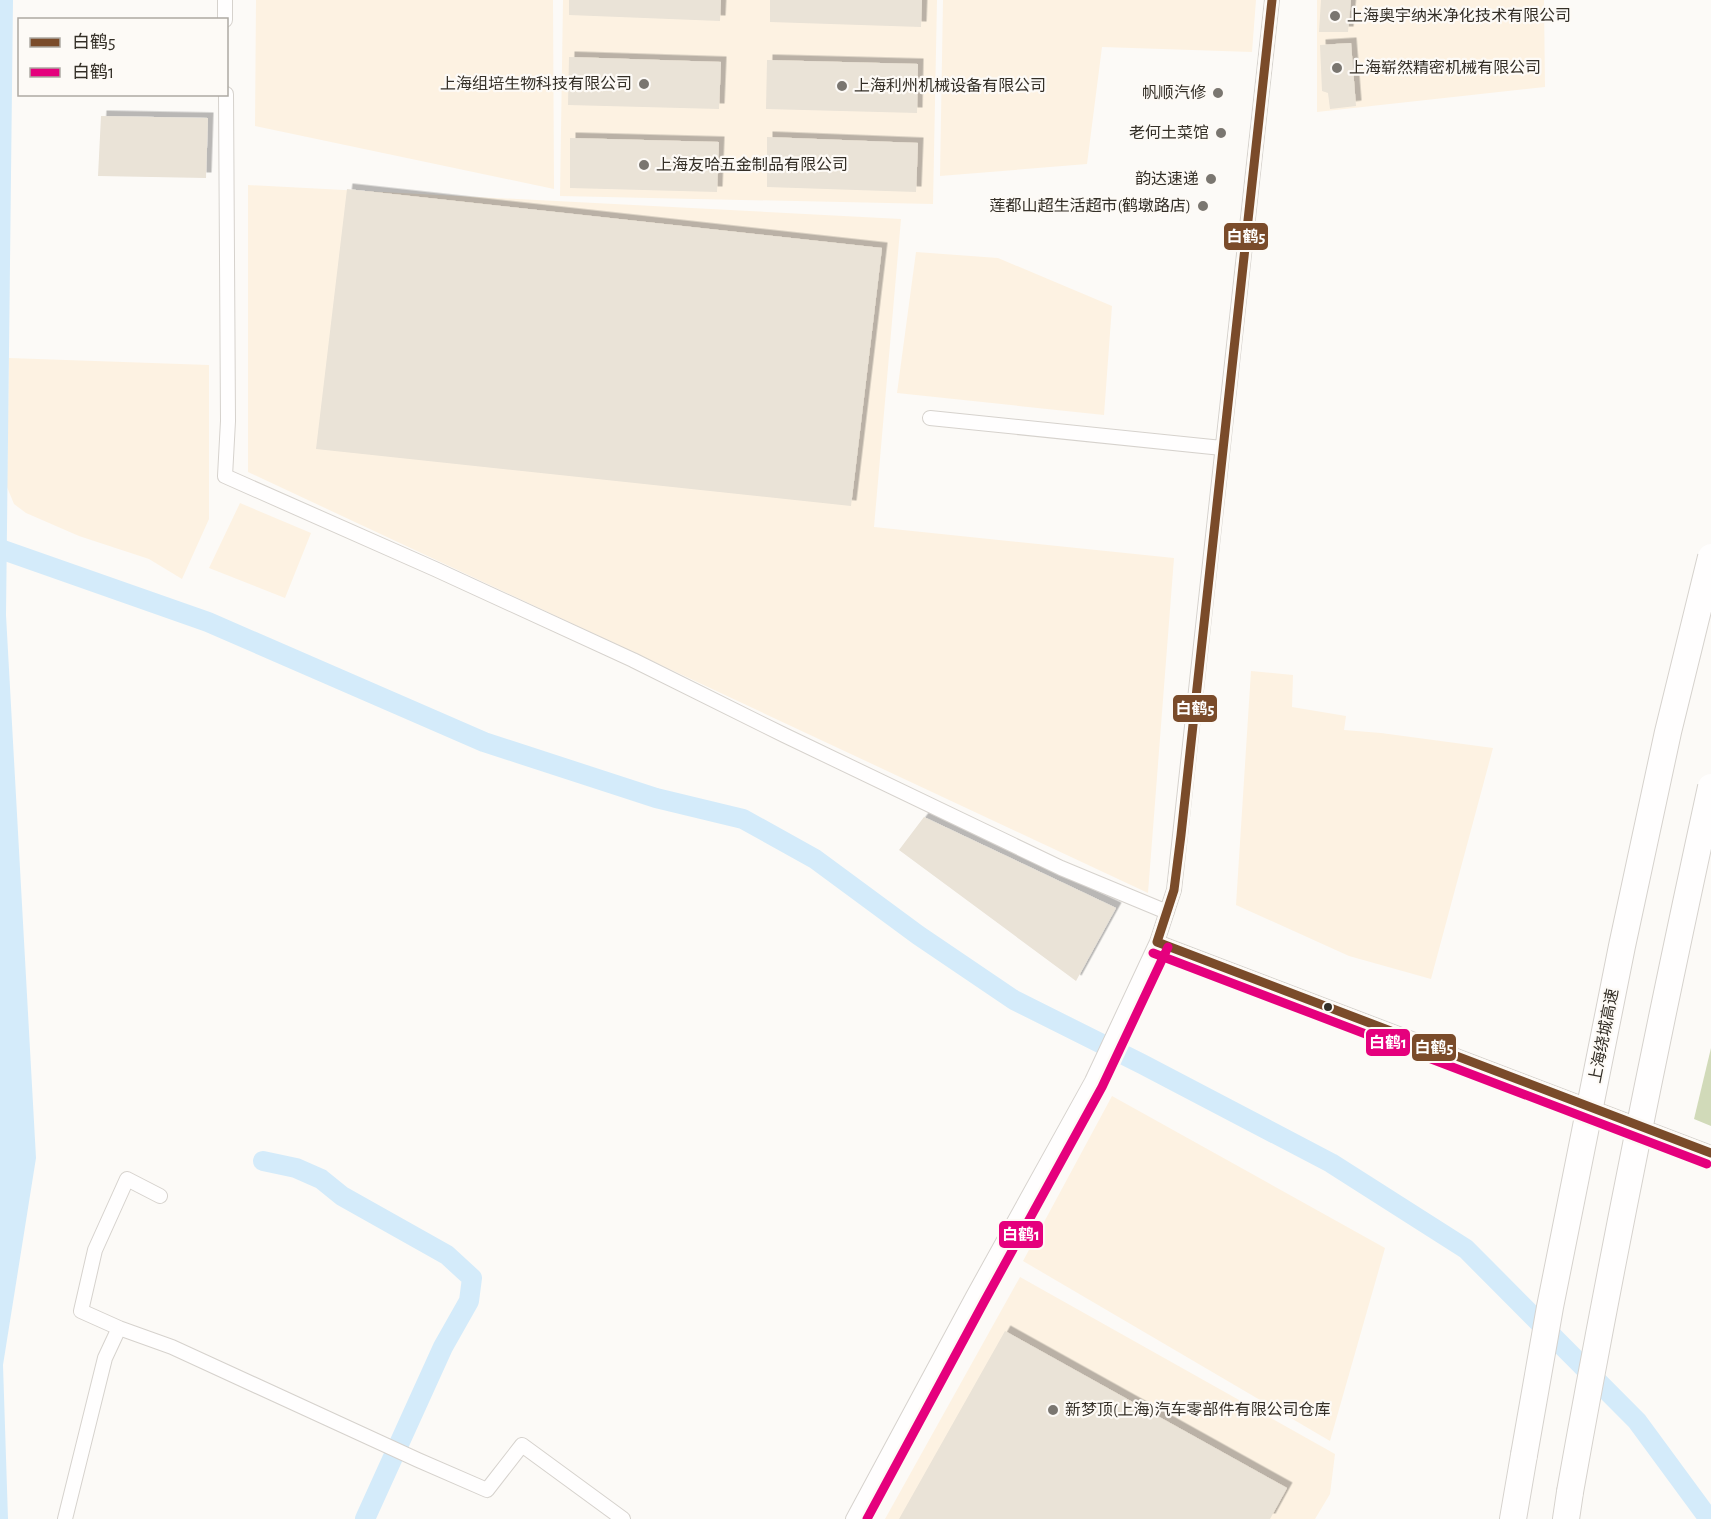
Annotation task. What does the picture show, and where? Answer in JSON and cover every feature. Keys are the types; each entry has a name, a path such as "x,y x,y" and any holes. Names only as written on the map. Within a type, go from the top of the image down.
{"highway":[{"name":"上海绕城高速","path":"1513,1519 1552,1296 1622,946 1668,732 1711,557"},
{"path":"1566,1519 1600,1324 1674,957 1711,787"}],"street":[{"path":"225,0 225,18"},
{"path":"853,1519 972,1296 1092,1081 1130,1004 1157,942 1174,891 1272,0"},
{"path":"226,96 228,421 225,476 633,660 783,735 1061,868 1167,912"},
{"path":"930,418 1222,448"},
{"path":"1157,942 1711,1153"},
{"path":"160,1196 127,1179 95,1250 81,1311 119,1328 172,1347 487,1490 522,1445 623,1519"},
{"path":"65,1519 105,1359 119,1328"}],"shaded area":[{"path":"256,0 553,0 554,189 255,126"},
{"path":"563,0 937,0 933,204 560,196"},
{"path":"943,0 1256,0 1252,52 1102,47 1087,164 940,176"},
{"path":"1317,0 1544,0 1545,87 1317,112"},
{"path":"248,185 901,219 874,527 1174,558 1148,893 248,472"},
{"path":"916,252 998,258 1112,306 1104,415 897,393"},
{"path":"9,358 209,365 209,519 182,579 149,559 79,536 26,513 14,504 7,487"},
{"path":"240,503 311,533 285,598 209,568"},
{"path":"1251,671 1293,675 1292,707 1346,716 1344,730 1493,748 1431,979 1349,956 1236,905"},
{"path":"1112,1096 1385,1248 1330,1441 1023,1261"},
{"name":"新梦顶(上海)汽车零部件有限公司仓库","path":"1020,1277 1335,1454 1330,1494 1315,1519 885,1519"}],"green space":[{"path":"1711,1048 1711,1126 1694,1119"}],"water":[{"path":"0,0 13,0 6,615 36,1158 3,1365 8,1519 0,1519"}],"building":[{"path":"569,0 721,0 720,21 569,15"},
{"path":"770,0 922,0 921,27 770,22"},
{"name":"上海奥宇纳米净化技术有限公司","path":"1321,0 1351,0 1348,32 1319,32"},
{"name":"上海崭然精密机械有限公司","path":"1351,43 1356,106 1330,109 1328,93 1322,91 1320,45"},
{"name":"上海组培生物科技有限公司","path":"569,57 721,62 719,109 568,105"},
{"name":"上海利州机械设备有限公司","path":"767,60 918,64 917,113 766,109"},
{"path":"101,116 208,118 206,178 98,176"},
{"path":"767,137 918,143 916,192 767,187"},
{"name":"上海友哈五金制品有限公司","path":"570,138 719,142 717,192 570,188"},
{"path":"347,189 882,248 851,506 316,449"},
{"path":"924,817 1116,908 1076,981 899,850"},
{"name":"新梦顶(上海)汽车零部件有限公司仓库","path":"1005,1331 1287,1488 1270,1519 899,1519"}],"waterway":[{"path":"0,549 208,622 484,742 656,798 743,819 815,859 918,935 1014,1000 1331,1163 1466,1249 1637,1421 1709,1519"},
{"path":"263,1161 296,1168 321,1179 342,1196 447,1255 472,1278 469,1301 443,1347 365,1519"}],"transit line":[{"name":"白鹤5","path":"1157,942 1174,890 1181,835 1272,0"},
{"name":"白鹤5","path":"1157,942 1711,1153"},
{"name":"白鹤1","path":"867,1519 1102,1087 1168,947"},
{"name":"白鹤1","path":"1153,953 1707,1164"}],"place":[{"name":"上海奥宇纳米净化技术有限公司","path":"1335,16"},
{"name":"上海崭然精密机械有限公司","path":"1337,68"},
{"name":"上海组培生物科技有限公司","path":"644,84"},
{"name":"上海利州机械设备有限公司","path":"842,86"},
{"name":"帆顺汽修","path":"1218,93"},
{"name":"老何土菜馆","path":"1221,133"},
{"name":"上海友哈五金制品有限公司","path":"644,165"},
{"name":"韵达速递","path":"1211,179"},
{"name":"莲都山超生活超市(鹤墩路店)","path":"1203,206"},
{"name":"新梦顶(上海)汽车零部件有限公司仓库","path":"1053,1410"}]}
